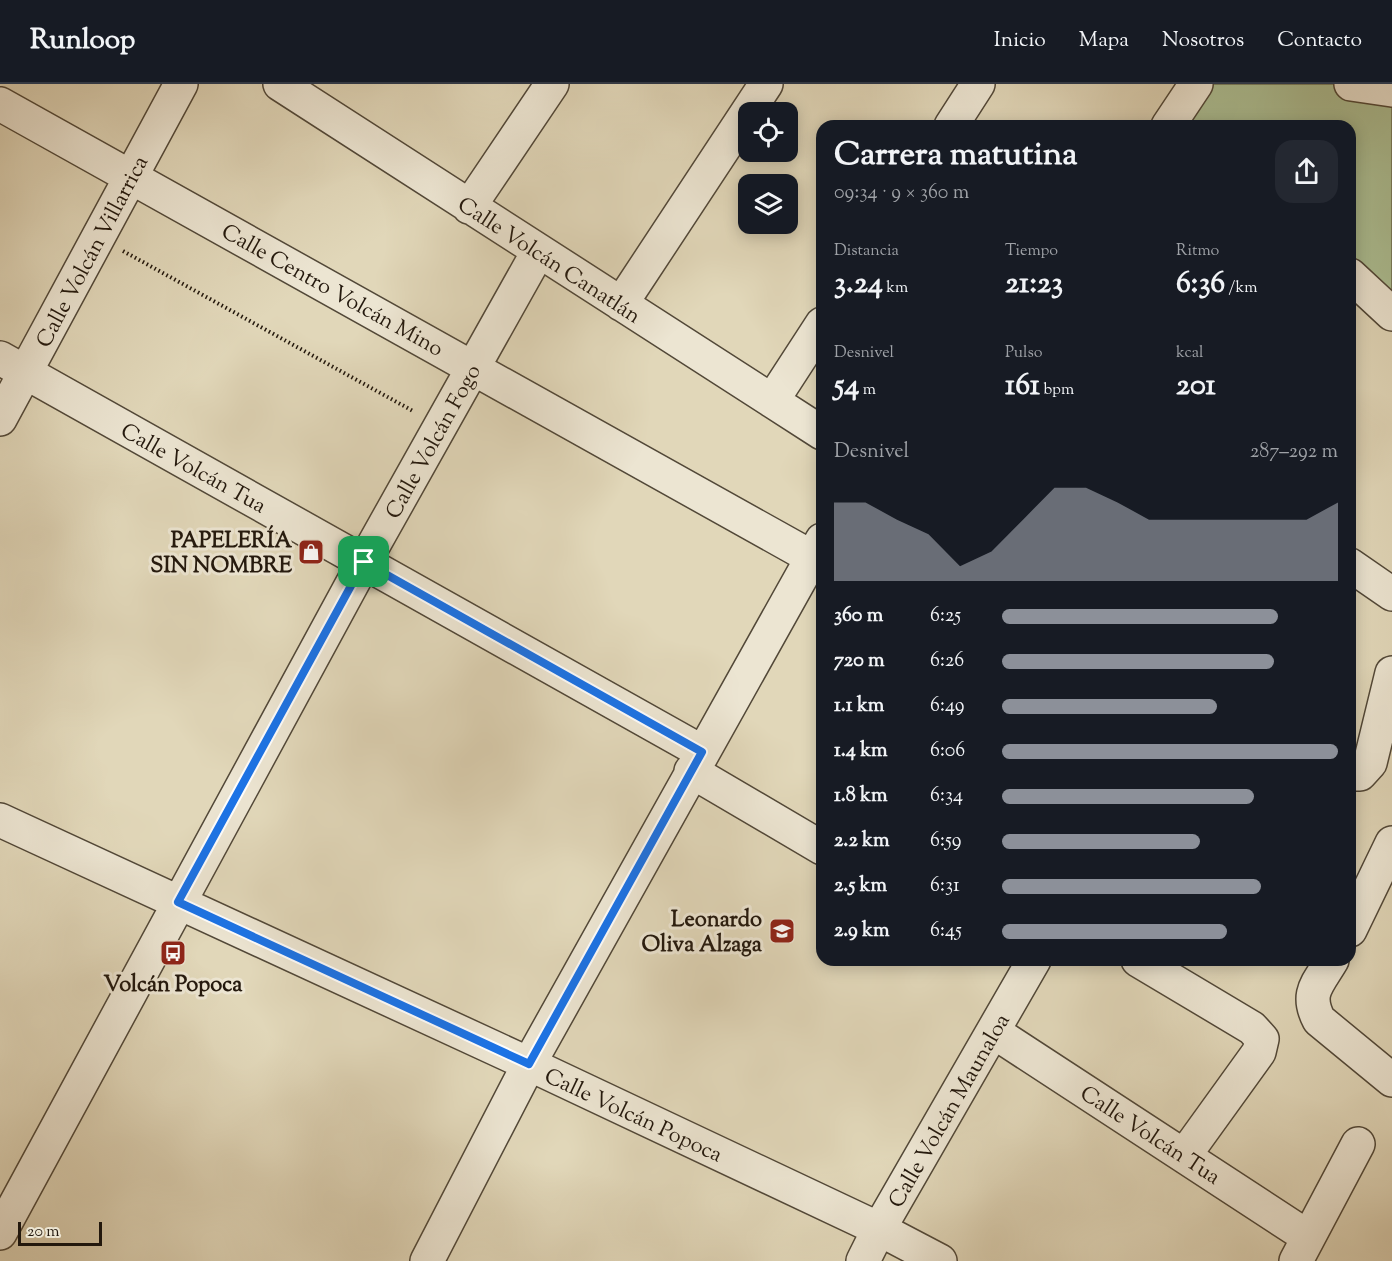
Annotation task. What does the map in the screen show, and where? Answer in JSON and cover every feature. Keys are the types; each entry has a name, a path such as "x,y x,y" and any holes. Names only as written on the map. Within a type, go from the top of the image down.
{"street":[{"name":"Calle Volcán Villarrica","path":"0,418 13,365 99,238 181,84"},
{"name":"Calle Volcán Canatlán","path":"280,84 319,94 469,207 816,429"},
{"path":"469,207 552,84"},
{"path":"621,304 766,84"},
{"path":"955,120 978,84"},
{"path":"1172,120 1196,84"},
{"path":"1351,84 1392,90"},
{"name":"Calle Centro Volcán Mino","path":"0,104 473,368 816,551"},
{"name":"Calle Volcán Fogo","path":"0,1233 364,562 538,252"},
{"path":"1356,281 1392,314"},
{"path":"772,401 816,333"},
{"name":"Calle Volcán Tua","path":"13,365 364,562 697,762 816,844"},
{"path":"427,1261 529,1064 697,762 816,558"},
{"path":"1356,569 1392,594"},
{"path":"1356,773 1370,763 1392,673"},
{"name":"Calle Volcán Popoca","path":"0,820 529,1064 879,1229 940,1261"},
{"path":"1356,918 1392,843"},
{"name":"Calle Volcán Maunaloa","path":"863,1261 879,1229 994,1032 1024,966"},
{"path":"1148,966 1252,1029 1262,1039 1259,1052 1184,1156"},
{"path":"1328,966 1313,991 1313,1007 1319,1020 1392,1080"},
{"name":"Calle Volcán Tua","path":"994,1032 1184,1156 1302,1249"},
{"path":"1302,1249 1358,1144"}],"path":[{"path":"99,238 440,426"}],"green space":[{"path":"1193,84 1358,84 1392,89 1392,302 1356,270 1356,120 1170,120"}],"place":[{"name":"PAPELERÍA SIN NOMBRE","path":"311,552"},
{"name":"Leonardo Oliva Alzaga","path":"782,931"},
{"name":"Volcán Popoca","path":"173,953"}],"route":[{"path":"364,562 702,752 529,1064 178,902 364,562"}]}
